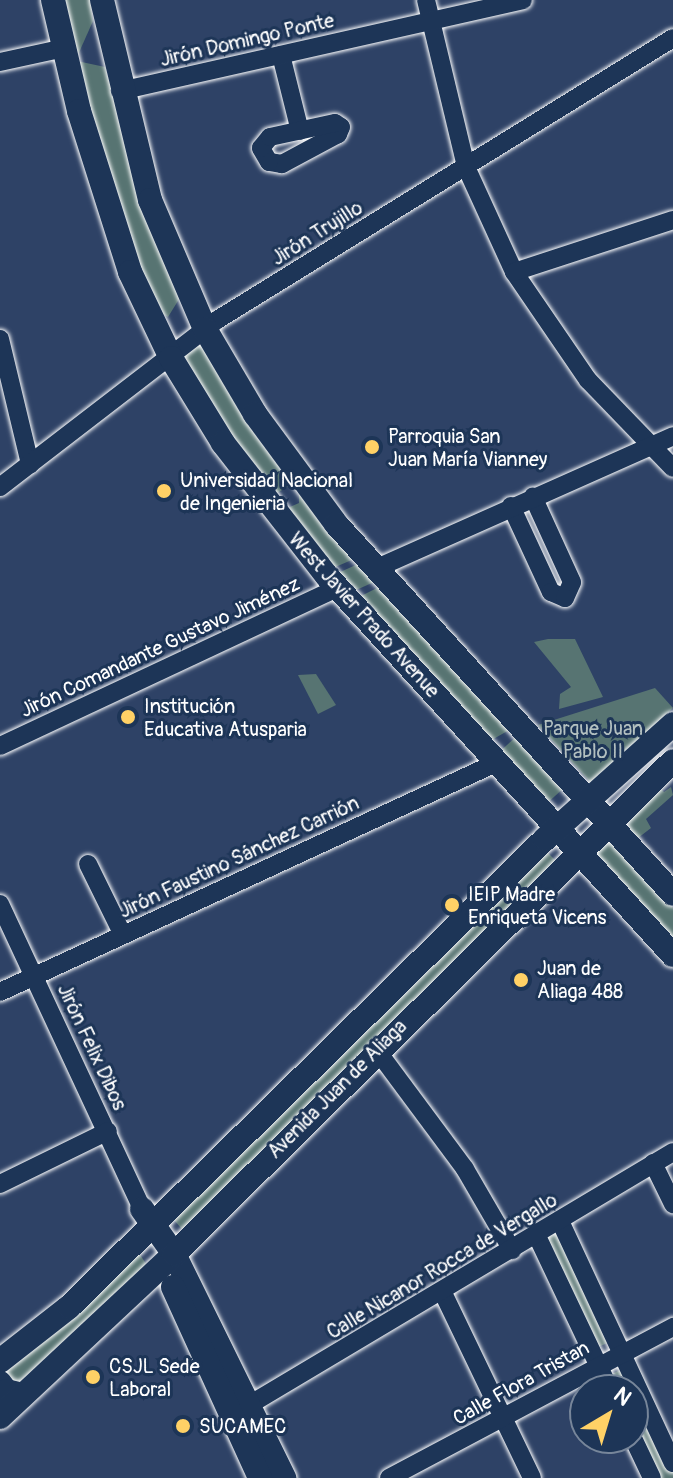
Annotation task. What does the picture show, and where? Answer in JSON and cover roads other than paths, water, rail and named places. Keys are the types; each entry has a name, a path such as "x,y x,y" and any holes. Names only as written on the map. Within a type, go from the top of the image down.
{"main road":[{"name":"West Javier Prado Avenue","path":"53,0 110,218 171,358 246,476 338,588 673,955"},
{"name":"West Javier Prado Avenue","path":"102,0 120,91 150,200 205,329 307,489 607,821"},
{"name":"Avenida Juan de Aliaga","path":"0,1361 69,1307 147,1222 179,1200 587,799 673,724"},
{"name":"Avenida Juan de Aliaga","path":"0,1413 168,1258 607,821 673,761"},
{"path":"539,809 553,811 566,805 569,779"},
{"path":"607,821 673,894"},
{"path":"179,1200 177,1214 181,1222 204,1223"},
{"path":"147,1222 168,1258 241,1411 284,1478"},
{"path":"0,1383 6,1391 23,1395"},
{"path":"241,1411 260,1478"}],"street":[{"path":"426,0 466,167 514,272 553,334 648,446 673,468"},
{"name":"Jirón Domingo Ponte","path":"120,91 523,0"},
{"name":"Jirón Trujillo","path":"0,487 205,329 673,38"},
{"path":"0,62 64,48"},
{"path":"281,55 300,131"},
{"path":"514,272 673,220"},
{"path":"0,339 30,464"},
{"path":"377,568 673,436"},
{"path":"511,506 551,592 565,598 572,582 533,497"},
{"name":"Jirón Comandante Gustavo Jiménez","path":"0,746 338,588"},
{"name":"Jirón Faustino Sánchez Carrión","path":"0,992 498,762"},
{"path":"88,864 123,935"},
{"name":"Jirón Felix Dibos","path":"0,904 108,1131 147,1222"},
{"path":"376,1049 465,1169 512,1250"},
{"path":"0,1184 108,1131"},
{"name":"Calle Nicanor Rocca de Vergallo","path":"241,1411 443,1293 673,1152"},
{"path":"653,1163 673,1204"},
{"path":"560,1221 673,1463"},
{"path":"537,1236 602,1374"},
{"path":"443,1293 532,1478"},
{"name":"Calle Flora Tristan","path":"389,1478 673,1327"},
{"path":"641,1454 652,1478"}],"place":[{"name":"Parroquia San Juan María Vianney","path":"372,447"},
{"name":"Universidad Nacional de Ingenieria","path":"164,491"},
{"name":"Institución Educativa Atusparia","path":"128,717"},
{"name":"IEIP Madre Enriqueta Vicens","path":"452,905"},
{"name":"Juan de Aliaga 488","path":"521,980"},
{"name":"CSJL Sede Laboral","path":"93,1377"},
{"name":"SUCAMEC","path":"183,1426"}],"park label":[{"name":"Parque Juan Pablo II","path":"593,740"}]}
